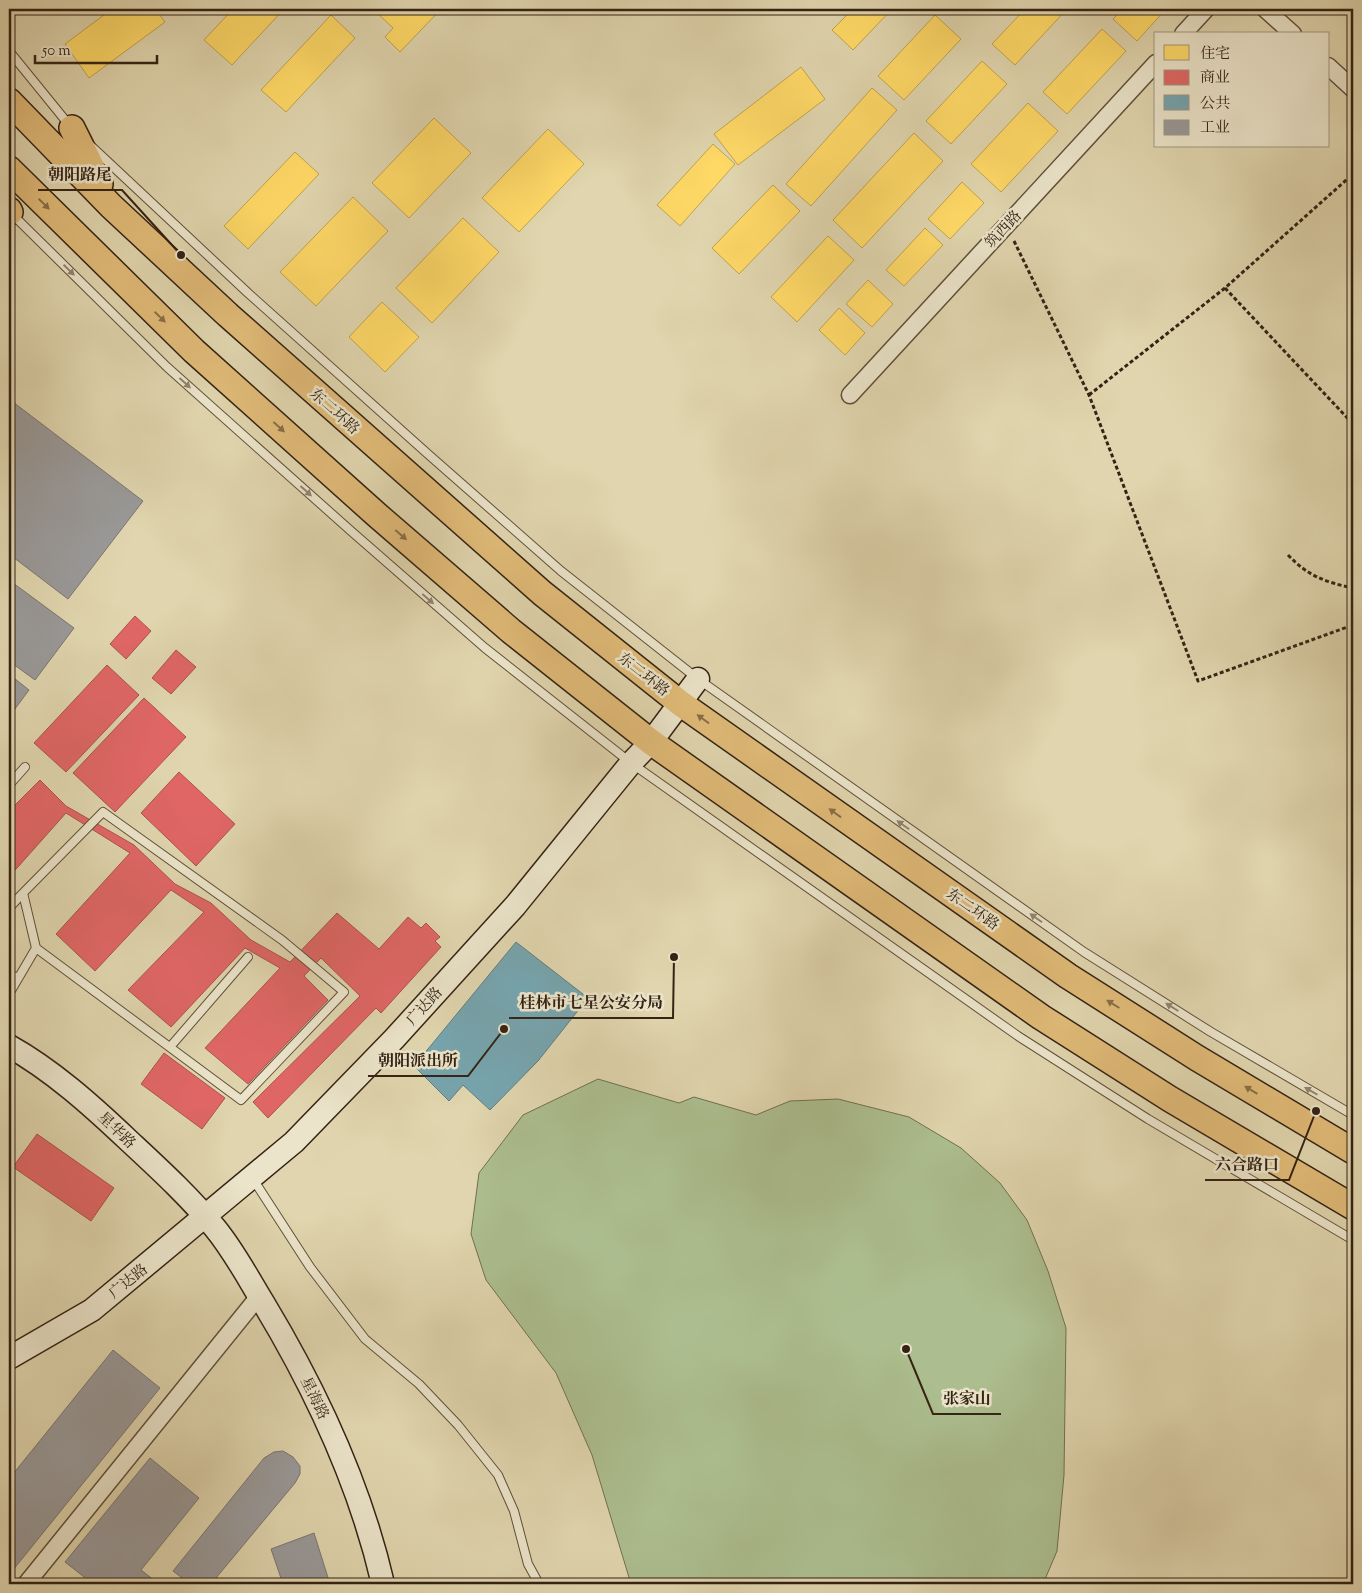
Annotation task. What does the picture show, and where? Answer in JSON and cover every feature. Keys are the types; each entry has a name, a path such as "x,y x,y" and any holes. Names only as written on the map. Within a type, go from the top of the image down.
{"main road":[{"name":"东二环路","path":"9,101 111,206 228,315 542,593 680,702 1068,976 1197,1058 1353,1151"},
{"path":"72,128 111,206"},
{"path":"9,169 194,351 362,502 511,631 651,742 1041,1017 1170,1099 1353,1207"}],"street":[{"path":"1185,32 1206,9"},
{"path":"1265,9 1291,32"},
{"name":"筑西路","path":"850,395 1154,65"},
{"path":"1330,68 1353,89"},
{"name":"广达路","path":"9,1358 92,1310 210,1222 252,1178 294,1142 394,1039 515,906 631,763 651,742 698,679"},
{"name":"星华路","path":"9,1046 27,1056 96,1109 210,1222"},
{"name":"星海路","path":"210,1222 239,1262 293,1353 334,1436 360,1502 383,1584"},
{"path":"26,1584 259,1296"}],"lane":[{"path":"9,51 72,128 248,293 561,571 698,679 1084,952 1211,1032 1353,1115"},
{"path":"9,211 167,367 351,531 485,648 631,763 1018,1036 1148,1119 1353,1240"},
{"path":"9,785 25,767"},
{"path":"9,908 103,812 282,940 344,992 241,1100 36,948 24,893"},
{"path":"9,994 36,948"},
{"path":"170,1047 248,957"},
{"path":"9,974 18,978"},
{"path":"252,1178 310,1268 365,1339 418,1384 458,1425 498,1475 514,1511 528,1564 539,1584"}],"path":[{"path":"1089,395 1225,288 1353,174"},
{"path":"1014,241 1089,395 1198,681 1353,624"},
{"path":"1225,288 1353,424"},
{"path":"1288,555 1302,570 1316,577 1353,588"}],"green space":[{"path":"598,1079 679,1103 694,1097 756,1115 790,1101 838,1099 909,1117 961,1148 1000,1183 1027,1220 1048,1271 1066,1328 1064,1475 1057,1551 1043,1584 631,1584 592,1455 556,1373 486,1280 471,1234 479,1173 523,1115"}],"building: 住宅":[{"path":"112,9 155,9 165,22 89,78 65,44"},
{"path":"233,9 284,9 232,65 204,40"},
{"path":"380,9 441,9 400,52 385,37 393,28 376,12"},
{"path":"853,9 892,9 853,50 832,30"},
{"path":"1025,9 1067,9 1015,65 992,44"},
{"path":"1123,9 1166,9 1137,41 1113,19"},
{"path":"331,15 355,38 286,112 261,90"},
{"path":"935,15 961,39 904,100 878,76"},
{"path":"1102,29 1126,51 1067,114 1043,92"},
{"path":"982,61 1007,84 951,144 926,121"},
{"path":"801,67 825,99 738,165 714,134"},
{"path":"872,88 897,110 811,206 786,184"},
{"path":"1028,103 1058,131 1001,192 971,164"},
{"path":"434,118 471,153 409,218 372,183"},
{"path":"548,129 584,164 519,232 482,198"},
{"path":"914,133 943,161 862,248 833,220"},
{"path":"713,144 735,164 680,226 657,205"},
{"path":"295,152 319,174 248,249 224,226"},
{"path":"962,182 984,203 950,239 928,219"},
{"path":"773,185 800,211 739,274 712,248"},
{"path":"353,197 388,231 316,306 280,272"},
{"path":"463,218 499,252 432,323 396,288"},
{"path":"925,228 943,245 904,286 886,270"},
{"path":"828,236 854,260 797,322 771,297"},
{"path":"868,280 893,304 872,327 846,304"},
{"path":"382,302 419,337 385,372 349,337"},
{"path":"839,308 865,333 845,355 819,330"}],"building: 商业":[{"path":"135,616 151,631 126,659 110,644"},
{"path":"176,650 196,667 171,694 152,678"},
{"path":"107,665 139,695 66,772 34,743"},
{"path":"144,698 186,737 115,812 73,773"},
{"path":"179,772 235,824 196,866 141,813"},
{"path":"40,780 66,806 134,845 175,884 211,903 251,940 290,962 337,913 379,949 408,917 421,928 426,923 440,937 435,941 441,947 381,1013 376,1008 268,1118 253,1102 360,996 321,958 304,976 328,1000 248,1084 205,1048 280,968 245,948 171,1027 128,990 204,912 171,890 95,971 56,934 130,853 66,813 9,877 9,811"},
{"path":"164,1053 225,1098 202,1129 141,1084"},
{"path":"37,1134 114,1188 91,1221 13,1167"}],"building: 公共":[{"path":"516,942 588,998 538,1061 490,1110 463,1085 449,1101 414,1066"}],"building: 工业":[{"path":"9,399 143,501 68,599 9,554"},
{"path":"9,580 74,628 35,680 9,661"},
{"path":"9,674 29,690 9,717"},
{"path":"113,1350 160,1388 9,1575 9,1479"},
{"path":"283,1451 293,1457 300,1466 300,1474 295,1483 211,1584 190,1584 173,1571 264,1458 274,1452"},
{"path":"150,1458 199,1498 141,1570 159,1584 93,1584 65,1562"},
{"path":"314,1533 330,1584 283,1584 271,1549"}],"place":[{"name":"朝阳路尾","path":"181,255"},
{"name":"桂林市七星公安分局","path":"674,957"},
{"name":"朝阳派出所","path":"504,1029"},
{"name":"六合路口","path":"1316,1111"},
{"name":"张家山","path":"906,1349"}]}
